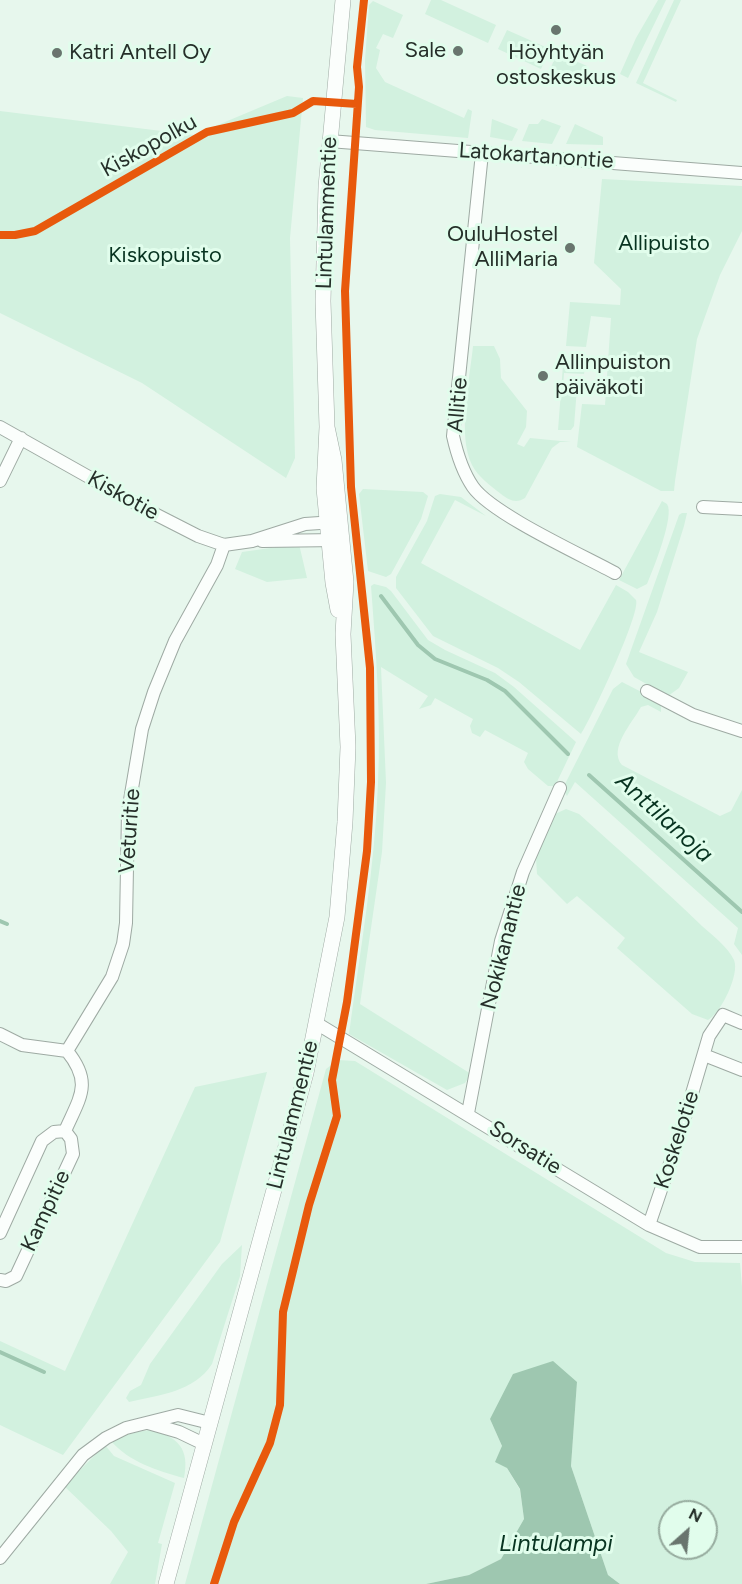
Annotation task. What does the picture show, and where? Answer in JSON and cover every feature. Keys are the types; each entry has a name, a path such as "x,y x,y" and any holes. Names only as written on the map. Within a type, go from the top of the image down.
{"street":[{"name":"Lintulammentie","path":"166,1584 299,1100 337,917 345,822 348,747 343,634 333,583 335,540 324,488 327,427 323,301 329,141 343,0"},
{"name":"Latokartanontie","path":"329,141 742,173"},
{"name":"Allitie","path":"482,153 453,436 460,464 474,488 496,507 615,573"},
{"name":"Kiskotie","path":"0,427 151,512 198,536 224,545 252,541 335,540"},
{"path":"0,482 21,438"},
{"path":"704,507 742,509"},
{"name":"Kiskotie","path":"252,541 305,524 333,522"},
{"name":"Veturitie","path":"67,1051 112,977 123,944 126,923 128,812 145,720 176,642 224,545"},
{"path":"647,691 693,715 742,731"},
{"name":"Nokikanantie","path":"468,1113 501,941 523,872 560,788"},
{"name":"Koskelotie","path":"649,1225 680,1134 709,1036 723,1015 742,1023"},
{"name":"Sorsatie","path":"316,1023 468,1113 649,1225 700,1247 742,1247"},
{"path":"0,1034 22,1045 67,1051 80,1067 83,1081 65,1131"},
{"path":"704,1055 742,1070"},
{"name":"Kampitie","path":"0,1233 42,1141 54,1132 65,1131 71,1139 73,1154 16,1276 6,1281 0,1280"},
{"path":"0,1558 4,1543 83,1455 126,1428 147,1422 178,1415 210,1423"},
{"path":"147,1422 204,1444"}],"green space":[{"path":"431,0 441,0 496,25 488,43 425,14"},
{"path":"658,0 666,0 628,78 620,74 636,38"},
{"path":"674,0 681,0 643,83 677,100 676,102 636,83"},
{"path":"373,1 403,15 393,38 383,34 376,48 380,50 376,68 385,82 464,118 468,109 472,111 468,138 375,130 366,127 365,60 369,5"},
{"path":"507,30 550,49 541,69 498,49"},
{"path":"557,53 587,66 586,70 567,80 549,72"},
{"name":"Kiskopuisto","path":"287,96 303,98 290,238 295,458 286,478 142,383 0,313 0,111 194,135"},
{"path":"492,119 518,129 512,141 490,137"},
{"path":"542,119 561,126 552,144 522,141 529,124 538,124"},
{"path":"575,124 603,137 603,145 566,144"},
{"name":"Allipuisto","path":"602,179 742,186 742,231 720,275 697,339 674,491 661,491 577,447 582,404 605,405 611,318 591,316 586,347 566,346 570,302 620,305 621,289 594,263"},
{"path":"473,346 494,346 500,359 501,378 527,411 526,427 517,444 524,447 530,438 571,442 560,442 552,448 522,500 510,499 485,481 472,465 468,453 465,423"},
{"path":"563,365 585,367 584,374 564,373 563,387 577,388 574,426 571,430 558,430"},
{"path":"363,489 423,492 428,496 421,519 391,574 386,577 368,571 359,494"},
{"path":"440,494 461,497 486,516 455,500 421,563 580,650 616,585 636,600 631,624 623,644 595,709 581,734 519,682 498,668 433,636 396,588 396,577 427,521 435,496"},
{"path":"662,501 667,504 669,510 662,543 647,584 637,589 619,580"},
{"path":"687,513 684,526 657,612 639,652 688,672 679,688 668,696 634,677 626,664 679,515"},
{"path":"299,544 307,578 267,582 235,569 242,552"},
{"path":"374,584 391,591 428,640 495,673 576,742 555,786 548,786 528,769 524,762 528,753 485,730 480,737 472,733 470,726 473,719 435,698 431,705 419,709 428,696 381,667 386,783 382,852 360,1004 471,1074 465,1083 447,1090 349,1034 374,846 378,783 379,734 371,586"},
{"path":"622,682 661,702 661,712 648,705 641,707 619,744 618,759 622,765 720,816 731,811 742,790 742,955 734,944 738,928 575,782 567,796 565,793 564,786 613,689"},
{"path":"566,809 579,814 728,950 735,966 732,983 724,1002 708,1020 692,1014 617,948 625,938 577,896 567,904 537,874 536,858 555,814"},
{"path":"338,1060 355,1061 666,1253 695,1262 740,1263 742,1287 742,1584 620,1584 608,1575 571,1466 577,1382 490,1419 502,1446 507,1468 520,1490 524,1519 501,1559 469,1575 426,1584 185,1584 326,1069"},
{"path":"267,1072 220,1242 63,1455 0,1425 0,1341 65,1371 195,1087"},
{"path":"242,1245 240,1276 212,1364 196,1381 186,1386 175,1391 129,1402 126,1398 130,1391 141,1385 150,1364 222,1264"},
{"path":"150,1430 168,1436 180,1445 185,1459 184,1478 154,1469 135,1460 111,1441 124,1434"},
{"path":"105,1445 114,1456 175,1483 158,1543 162,1544 155,1584 110,1584 128,1552 111,1531 64,1486"}],"water":[{"name":"Lintulampi","path":"553,1361 577,1382 571,1466 608,1575 620,1584 426,1584 469,1575 501,1559 524,1519 520,1489 507,1468 495,1462 502,1446 490,1419 513,1374"}],"waterway":[{"name":"Anttilanoja","path":"381,596 418,645 435,659 487,680 505,691 568,754"},
{"name":"Anttilanoja","path":"589,775 742,912"},
{"path":"0,921 7,924"},
{"path":"0,1352 44,1372"}],"cycle path":[{"path":"214,1584 234,1522 270,1443 280,1405 283,1312 309,1205 337,1116 332,1080 347,1002 367,851 371,782 370,668 351,487 345,291 359,87 357,67 364,0"},
{"name":"Kiskopolku","path":"0,235 35,231 207,132 293,113 313,101 357,104"}],"place":[{"name":"Höyhtyän ostoskeskus","path":"556,30"},
{"name":"Sale","path":"458,51"},
{"name":"Katri Antell Oy","path":"57,53"},
{"name":"OuluHostel AlliMaria","path":"570,248"},
{"name":"Allinpuiston päiväkoti","path":"543,376"}]}
